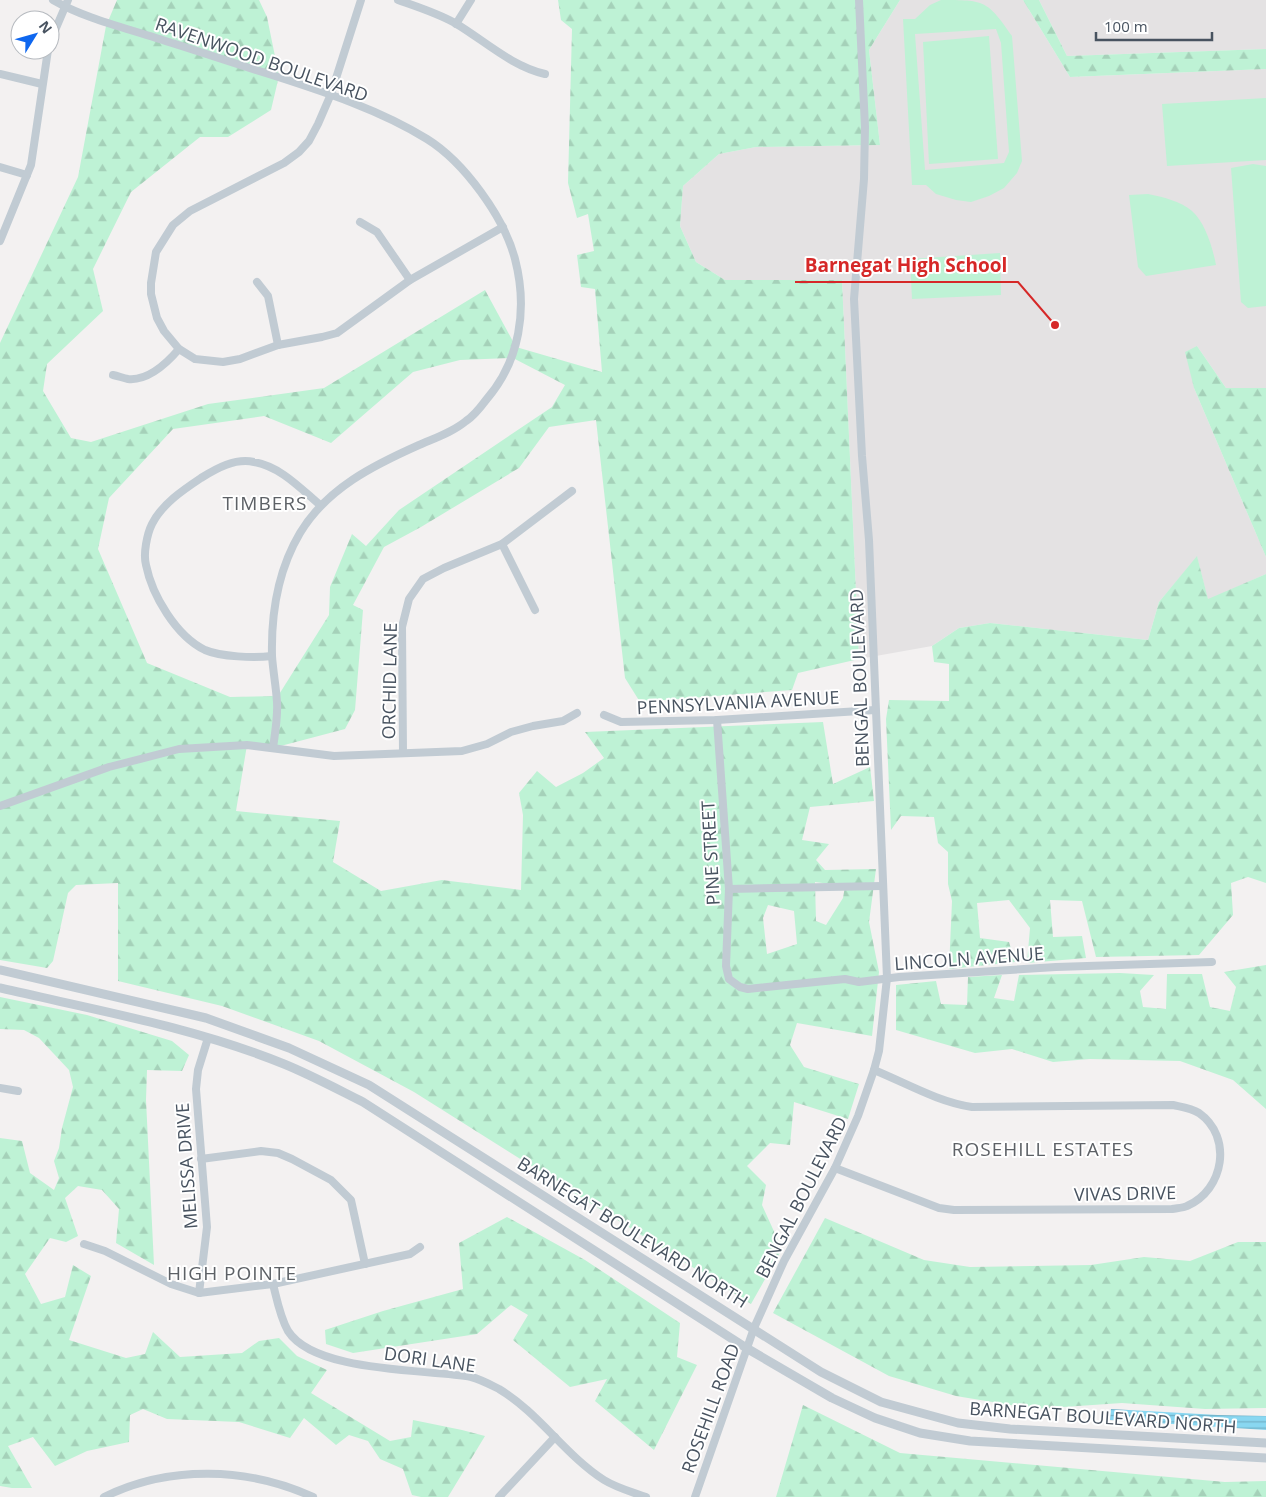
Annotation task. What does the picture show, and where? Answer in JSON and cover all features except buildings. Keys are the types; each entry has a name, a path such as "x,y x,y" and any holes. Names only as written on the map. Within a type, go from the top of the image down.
{"street":[{"name":"RAVENWOOD BOULEVARD","path":"53,0 66,3 114,25 331,94 386,117 427,139 446,152 483,196 503,227 513,250 522,294 520,331 515,351 496,389 467,421 366,471 343,486 320,505 300,533 282,572 276,595 272,656 277,705 273,748"},
{"path":"361,0 331,94 309,141 299,152 284,163 190,211 173,225 161,242 153,264 151,294 157,318 164,331 178,349 196,359 223,362 240,359 278,345 337,333 410,280 503,227"},
{"path":"398,0 433,12 456,24 517,64 529,70 545,74"},
{"path":"456,24 471,0"},
{"name":"BENGAL BOULEVARD","path":"754,1328 784,1261 835,1168 858,1116 874,1070 883,1023 887,978 869,540 854,299 864,179 865,127 859,0"},
{"path":"60,18 66,3"},
{"path":"0,241 28,175 34,149 46,60"},
{"path":"0,74 42,84"},
{"path":"0,167 28,175"},
{"path":"360,222 377,232 410,280"},
{"path":"257,282 268,296 278,345"},
{"path":"112,374 130,379 141,377 163,366 178,349"},
{"path":"272,656 256,658 205,650 186,636 173,622 153,588 145,563 147,542 152,524 164,508 182,490 221,467 237,462 253,462 271,467 284,474 320,505"},
{"name":"ORCHID LANE","path":"403,753 402,627 409,599 423,579 444,568 502,544 572,491"},
{"path":"502,544 534,610"},
{"name":"PENNSYLVANIA AVENUE","path":"604,715 620,722 717,720 875,710"},
{"path":"0,806 109,767 179,749 247,745 334,756 462,751 487,744 511,732 563,721 577,713"},
{"name":"PINE STREET","path":"717,720 729,888 726,966 732,982"},
{"path":"729,888 882,886"},
{"name":"LINCOLN AVENUE","path":"732,982 748,989 845,978 859,982 887,978 1084,966 1212,962"},
{"name":"BARNEGAT BOULEVARD NORTH","path":"0,970 206,1018 289,1048 369,1085 821,1372 859,1392 901,1409 958,1424 1010,1429 1266,1443"},
{"name":"BARNEGAT BOULEVARD NORTH","path":"0,988 208,1038 283,1064 363,1102 748,1349 832,1398 875,1418 920,1432 970,1441 1266,1458"},
{"name":"MELISSA DRIVE","path":"199,1293 207,1227 196,1089 198,1070 208,1038"},
{"name":"VIVAS DRIVE","path":"835,1168 939,1208 954,1210 1172,1209 1185,1207 1205,1193 1212,1185 1220,1163 1220,1149 1210,1124 1199,1114 1188,1108 1173,1105 972,1107 958,1105 874,1070"},
{"path":"0,1088 18,1091"},
{"path":"202,1159 261,1151 278,1153 331,1180 351,1200 365,1264"},
{"path":"84,1244 105,1251 171,1284 199,1293 273,1284 410,1254 420,1247"},
{"name":"DORI LANE","path":"273,1284 281,1314 289,1332 306,1347 339,1360 383,1368 473,1377 497,1388 519,1402 590,1470 606,1481 646,1497"},
{"name":"ROSEHILL ROAD","path":"695,1497 754,1328"},
{"path":"499,1497 555,1437"},
{"path":"104,1497 148,1481 211,1473 270,1481 313,1497"}],"shaded area":[{"path":"900,0 1023,0 1070,77 1266,69 1266,388 1226,388 1197,346 1194,388 1266,557 1266,574 1208,600 1197,557 1159,602 1148,640 990,623 959,628 932,646 859,659 842,280 725,280 696,262 680,226 683,186 719,154 756,147 880,145 869,50"},
{"path":"1039,0 1266,0 1266,49 1067,56"}],"green space":[{"path":"117,0 259,0 267,17 279,76 271,110 228,137 200,137 131,192 93,269 103,311 47,364 43,391 71,438 91,442 208,404 324,388 485,290 516,347 602,372 595,289 581,287 577,255 594,251 588,214 577,218 568,183 572,29 561,20 558,0 900,0 869,50 880,145 756,147 719,154 683,186 680,226 696,262 725,280 842,280 859,659 798,673 792,690 640,702 625,678 596,420 549,427 519,468 384,547 353,605 363,610 355,710 345,729 273,748 247,745 236,811 340,821 333,862 381,891 442,880 521,890 523,815 519,793 537,771 556,787 583,773 604,758 585,732 823,722 833,784 870,767 874,801 810,807 802,840 829,844 816,860 825,870 876,869 869,922 879,972 872,1036 797,1023 790,1045 804,1067 859,1084 848,1119 794,1102 790,1145 770,1143 747,1166 766,1185 762,1205 782,1249 751,1304 414,1092 319,1041 222,1006 118,981 118,883 76,885 68,893 53,961 47,968 0,960 0,343 78,177 106,26","holes":["513,358 565,385 552,407 399,510 366,546 352,534 330,587 329,615 278,696 230,697 147,663 98,549 109,498 173,429 264,416 331,443 413,372 460,360","815,882 845,886 843,898 826,925 816,921","768,905 794,911 797,944 767,954 763,918"]},
{"path":"941,0 984,4 997,15 1012,36 1022,161 1017,173 1004,188 989,196 971,202 936,194 926,185 912,185 903,19 915,19 930,5","holes":["996,29 1001,43 1009,152 1004,163 925,170 915,34"]},
{"path":"1023,0 1039,0 1067,56 1266,49 1266,69 1070,77"},
{"path":"989,36 998,159 929,164 923,42"},
{"path":"1266,98 1266,160 1167,166 1162,104"},
{"path":"1253,164 1266,166 1266,306 1248,308 1241,302 1231,168"},
{"path":"1148,194 1177,202 1197,216 1208,236 1216,265 1146,276 1138,267 1129,195"},
{"path":"1000,253 1001,295 912,299 910,259"},
{"path":"1197,346 1226,388 1266,388 1266,557 1194,388 1185,352"},
{"path":"1197,556 1208,599 1266,574 1266,883 1248,877 1231,883 1233,915 1199,955 1096,957 1082,901 1050,900 1053,937 1082,936 1086,958 1027,963 1030,928 1009,900 977,903 980,938 1009,942 1015,962 949,969 952,901 948,884 948,852 938,843 934,817 901,816 891,830 886,719 889,700 949,701 949,664 934,662 932,646 959,628 990,623 1148,640 1159,602"},
{"path":"1266,965 1266,1109 1233,1080 1180,1061 1090,1059 1053,1062 1012,1049 975,1053 896,1030 896,985 936,981 941,1004 967,1005 968,977 1002,975 994,998 1014,1001 1019,975 1120,973 1154,975 1140,991 1143,1007 1166,1009 1167,974 1202,974 1210,1007 1230,1011 1236,987 1224,972"},
{"path":"0,997 87,1015 172,1041 189,1055 182,1071 147,1070 146,1100 154,1265 116,1243 119,1209 102,1190 78,1186 65,1198 78,1236 66,1242 50,1238 25,1274 41,1304 65,1297 73,1265 91,1276 69,1340 126,1358 145,1354 153,1332 180,1357 242,1353 259,1341 279,1338 297,1356 327,1370 311,1393 390,1441 411,1437 413,1420 485,1436 448,1497 412,1495 403,1469 380,1459 368,1441 349,1435 336,1445 304,1418 290,1438 239,1422 167,1419 143,1409 130,1415 129,1442 87,1451 55,1466 33,1437 8,1446 32,1488 0,1486 0,1138 22,1141 30,1173 54,1190 59,1178 54,1161 59,1148 62,1128 73,1087 69,1070 39,1038 24,1030 0,1029"},
{"path":"507,1217 585,1260 680,1323 677,1357 697,1365 654,1450 595,1401 607,1379 570,1387 513,1340 528,1315 511,1305 477,1334 353,1353 326,1344 325,1330 383,1311 463,1289 459,1243"},
{"path":"825,1218 924,1260 970,1267 1091,1265 1144,1257 1190,1261 1238,1242 1266,1242 1266,1408 1205,1409 1122,1403 1034,1409 956,1396 889,1376 773,1313"},
{"path":"803,1405 900,1453 1225,1482 1266,1481 1266,1497 776,1497"}],"water":[{"path":"1111,1409 1266,1416 1266,1430 1110,1420"}],"place":[{"name":"Barnegat High School","path":"1055,325"}],"district":[{"name":"TIMBERS","path":"265,503"},
{"name":"ROSEHILL ESTATES","path":"1043,1149"},
{"name":"HIGH POINTE","path":"232,1273"}]}
